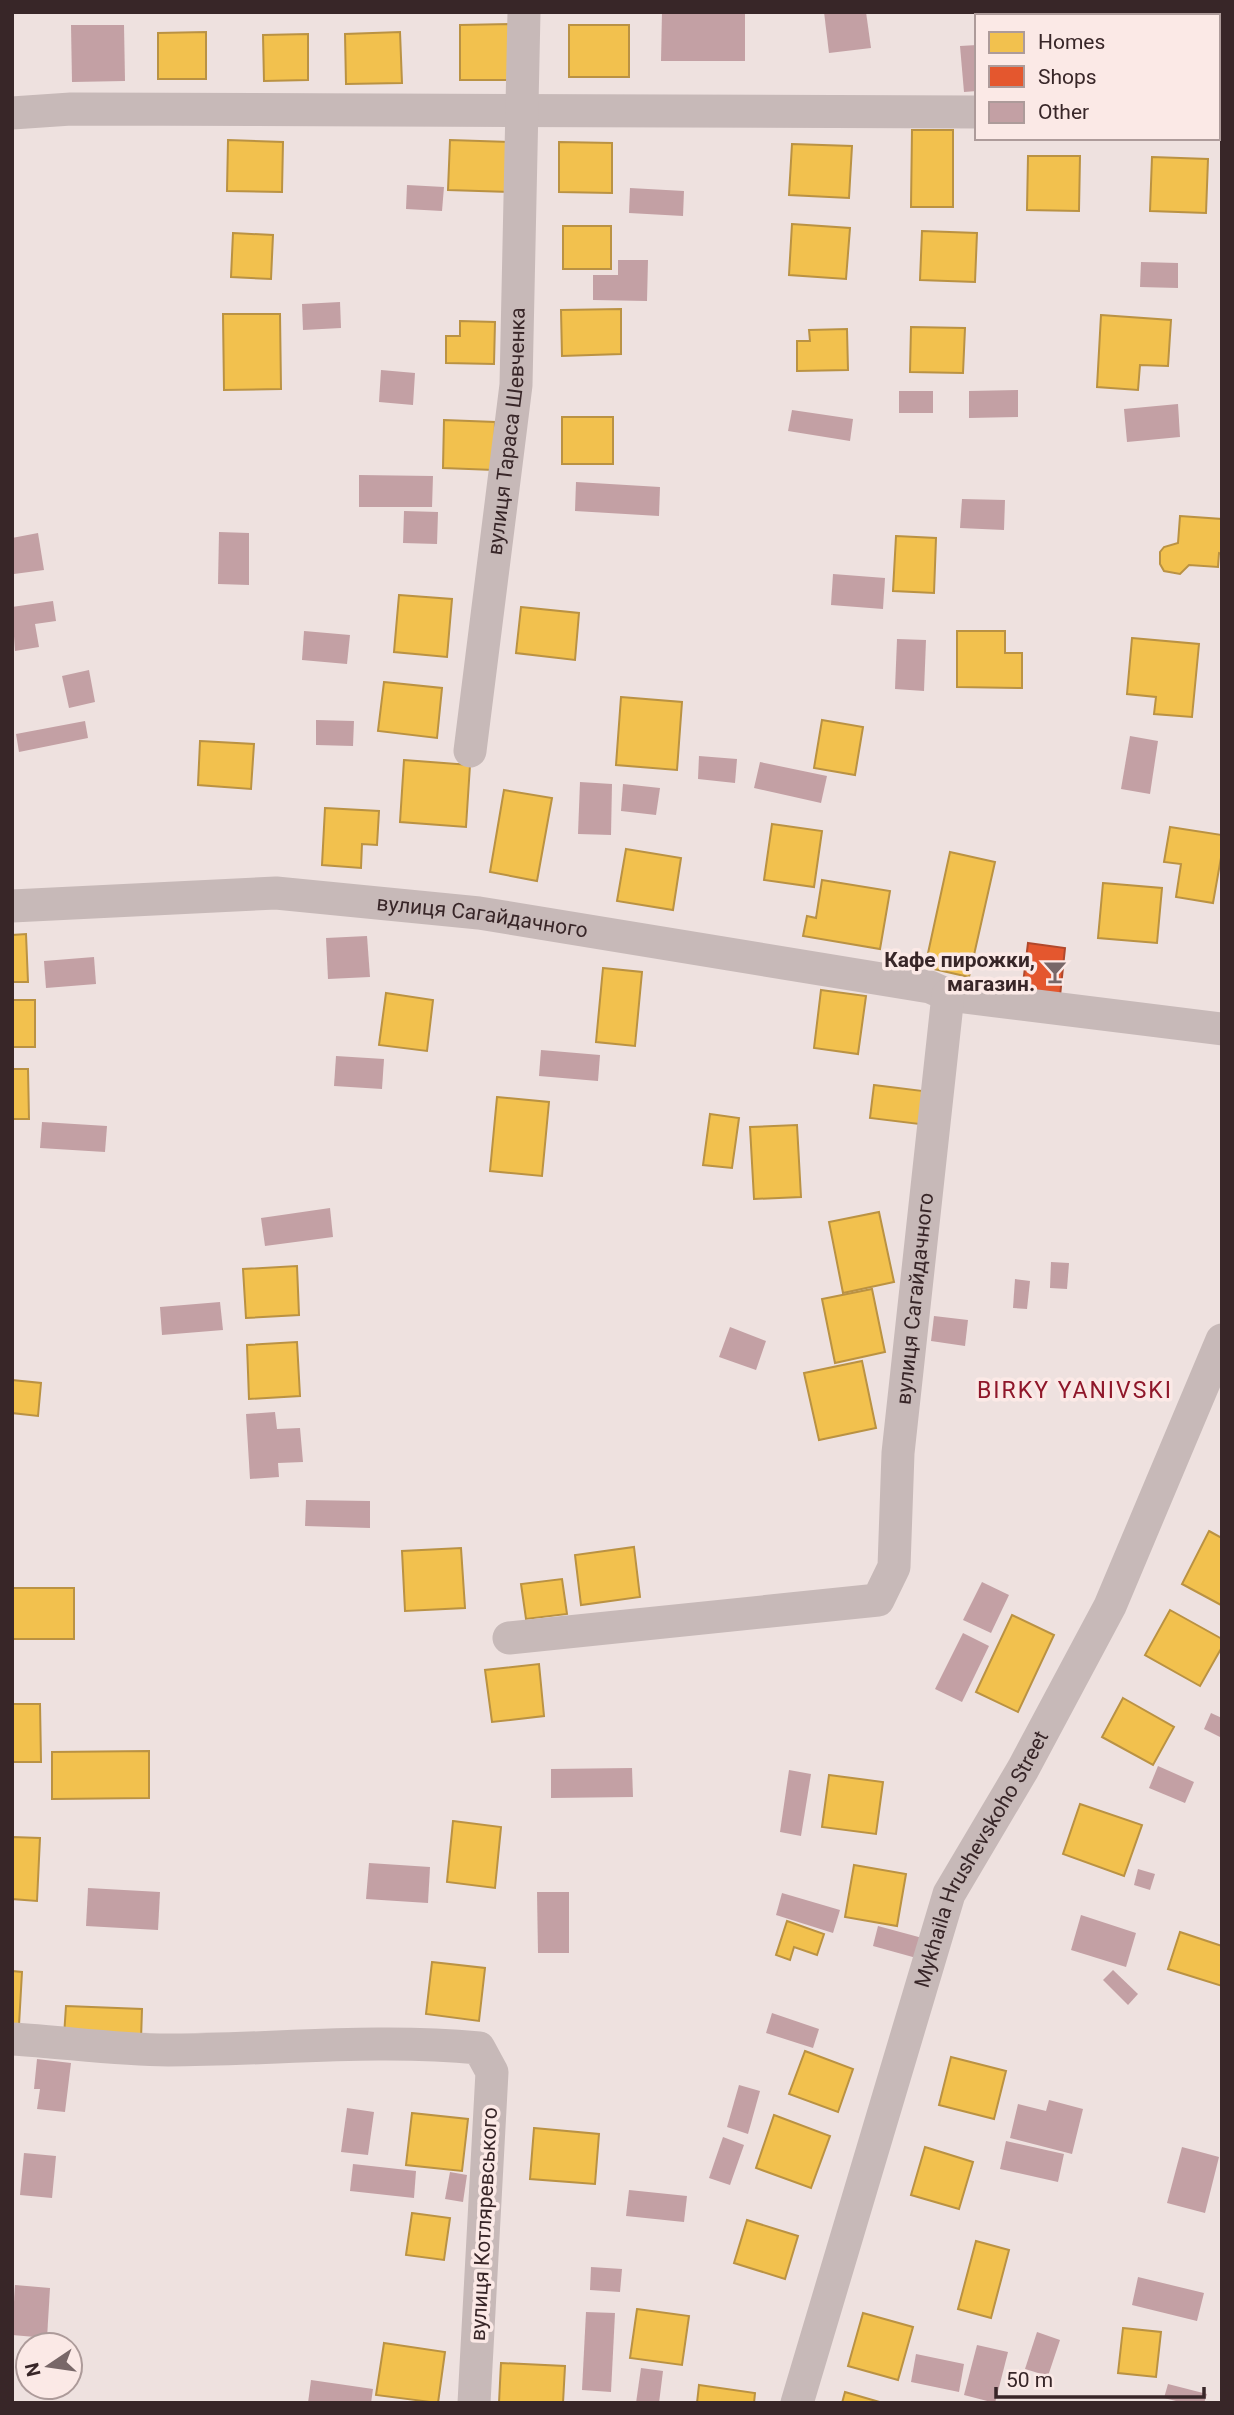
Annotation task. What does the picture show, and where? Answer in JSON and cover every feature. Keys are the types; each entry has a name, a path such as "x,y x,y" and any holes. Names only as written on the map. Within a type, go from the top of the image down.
{"street":[{"name":"вулиця Тараса Шевченка","path":"470,751 516,385 524,12"},
{"path":"12,113 71,109 975,112"},
{"name":"вулиця Сагайдачного","path":"12,906 276,893 479,913 930,987 948,995 1222,1029"},
{"name":"вулиця Сагайдачного","path":"509,1639 878,1601 894,1567 898,1453 948,995"},
{"name":"Mykhaila Hrushevskoho Street","path":"797,2403 948,1894 1023,1769 1110,1606 1222,1340"},
{"name":"вулиця Котляревського","path":"12,2039 166,2050 403,2045 479,2048 492,2072 474,2403"}],"building: Homes":[{"path":"995,12 1059,12 1059,14"},
{"path":"510,24 511,80 460,80 460,25"},
{"path":"569,25 629,25 629,77 569,77"},
{"path":"206,32 206,79 158,79 158,33"},
{"path":"400,32 402,83 346,84 345,34"},
{"path":"308,34 308,80 264,81 263,35"},
{"path":"912,130 953,130 953,207 911,207"},
{"path":"228,140 283,142 282,192 227,191"},
{"path":"450,140 511,142 510,192 448,190"},
{"path":"559,142 612,143 612,193 559,192"},
{"path":"792,144 852,146 849,198 789,195"},
{"path":"1028,156 1080,156 1079,211 1027,210"},
{"path":"1152,157 1208,159 1206,213 1150,211"},
{"path":"792,224 850,228 846,279 789,275"},
{"path":"563,226 611,226 611,269 563,269"},
{"path":"922,231 977,233 975,282 920,280"},
{"path":"233,233 273,235 271,279 231,277"},
{"path":"621,309 621,354 562,356 561,310"},
{"path":"223,314 280,314 281,389 224,390"},
{"path":"1101,315 1171,320 1168,366 1140,365 1138,390 1097,387"},
{"path":"460,321 495,322 494,364 446,363 446,336 460,336"},
{"path":"911,327 965,328 963,373 910,372"},
{"path":"847,329 848,370 797,371 797,341 810,341 809,330"},
{"path":"562,417 613,417 613,464 562,464"},
{"path":"444,420 495,422 494,470 443,468"},
{"path":"1180,516 1222,519 1222,554 1219,553 1218,567 1189,565 1180,574 1164,571 1160,564 1160,552 1164,547 1178,543"},
{"path":"896,536 936,538 934,593 893,591"},
{"path":"399,595 452,599 447,657 394,652"},
{"path":"521,607 579,613 575,660 516,653"},
{"path":"957,631 1005,631 1005,653 1022,653 1022,688 957,687"},
{"path":"1132,638 1199,644 1192,717 1154,714 1156,697 1127,694"},
{"path":"384,682 442,688 437,738 378,731"},
{"path":"621,697 682,702 677,770 616,765"},
{"path":"822,720 863,727 855,775 814,768"},
{"path":"200,741 254,744 251,789 198,785"},
{"path":"404,760 470,765 466,827 400,822"},
{"path":"504,790 552,798 537,881 490,872"},
{"path":"325,808 379,811 377,845 362,844 361,868 322,865"},
{"path":"772,824 822,831 814,887 764,880"},
{"path":"1170,827 1222,835 1222,852 1213,903 1176,897 1181,864 1164,862"},
{"path":"626,849 681,858 673,910 617,901"},
{"path":"950,852 995,862 969,977 925,967"},
{"path":"822,880 890,891 880,949 803,936 807,916 816,918"},
{"path":"1103,883 1162,888 1157,943 1098,938"},
{"path":"26,934 28,982 12,982 12,935"},
{"path":"603,968 642,972 635,1046 596,1042"},
{"path":"821,990 866,996 858,1054 814,1048"},
{"path":"386,993 433,1000 427,1051 379,1045"},
{"path":"12,1000 35,1000 35,1047 12,1047"},
{"path":"12,1069 28,1069 29,1119 12,1119"},
{"path":"874,1085 923,1091 919,1124 870,1118"},
{"path":"497,1097 549,1102 542,1176 490,1171"},
{"path":"710,1114 739,1118 732,1168 703,1165"},
{"path":"797,1125 801,1197 754,1199 750,1127"},
{"path":"879,1212 894,1282 843,1293 829,1222"},
{"path":"297,1266 299,1315 246,1318 243,1269"},
{"path":"872,1289 885,1352 835,1363 822,1299"},
{"path":"297,1342 300,1396 249,1399 247,1345"},
{"path":"862,1361 876,1428 819,1440 804,1373"},
{"path":"12,1380 41,1383 38,1416 12,1413"},
{"path":"1209,1531 1222,1538 1221,1605 1182,1584"},
{"path":"634,1547 640,1597 581,1605 575,1555"},
{"path":"461,1548 465,1608 405,1611 402,1551"},
{"path":"562,1579 567,1614 526,1619 521,1584"},
{"path":"12,1588 74,1588 74,1639 12,1639"},
{"path":"1170,1610 1222,1639 1222,1647 1200,1686 1145,1655"},
{"path":"1012,1615 1054,1635 1018,1712 976,1692"},
{"path":"539,1664 544,1716 492,1722 485,1670"},
{"path":"1123,1698 1174,1727 1153,1765 1102,1737"},
{"path":"12,1704 40,1704 41,1762 12,1762"},
{"path":"149,1751 149,1798 52,1799 52,1752"},
{"path":"829,1775 883,1782 876,1834 822,1827"},
{"path":"1080,1804 1142,1825 1124,1876 1063,1854"},
{"path":"453,1821 501,1827 495,1888 447,1882"},
{"path":"12,1837 40,1838 37,1901 12,1899"},
{"path":"854,1865 906,1874 897,1926 845,1917"},
{"path":"787,1921 824,1934 817,1955 794,1947 790,1960 776,1955"},
{"path":"1180,1932 1222,1946 1222,1986 1168,1969"},
{"path":"432,1962 485,1968 479,2021 426,2014"},
{"path":"12,1971 22,1972 19,2025 12,2025"},
{"path":"66,2006 142,2009 141,2040 64,2036"},
{"path":"805,2051 853,2069 838,2112 789,2094"},
{"path":"951,2057 1006,2071 994,2119 939,2105"},
{"path":"412,2113 468,2119 462,2171 406,2165"},
{"path":"774,2115 830,2136 811,2188 756,2168"},
{"path":"534,2128 599,2134 595,2184 530,2179"},
{"path":"925,2147 973,2162 959,2209 911,2195"},
{"path":"412,2213 450,2218 444,2260 406,2255"},
{"path":"747,2220 798,2236 785,2279 734,2263"},
{"path":"976,2241 1009,2250 991,2318 958,2309"},
{"path":"637,2309 689,2316 682,2365 630,2358"},
{"path":"863,2313 913,2327 898,2380 848,2366"},
{"path":"1123,2328 1161,2332 1156,2377 1118,2373"},
{"path":"384,2343 445,2352 438,2403 376,2395"},
{"path":"501,2363 565,2366 563,2403 499,2403"},
{"path":"699,2385 755,2393 754,2403 697,2403"},
{"path":"845,2392 883,2403 842,2403"}],"building: Shops":[{"path":"1028,943 1065,948 1060,996 1022,992"}],"building: Other":[{"path":"662,12 745,12 745,61 661,61"},
{"path":"824,12 866,12 871,48 829,53"},
{"path":"71,25 124,25 125,81 72,82"},
{"path":"975,45 975,91 964,92 960,46"},
{"path":"407,185 444,187 442,211 406,209"},
{"path":"630,188 684,191 683,216 629,213"},
{"path":"618,260 648,260 647,301 593,300 593,275 618,275"},
{"path":"1141,262 1178,263 1178,288 1140,287"},
{"path":"340,302 341,328 303,330 302,304"},
{"path":"381,370 415,373 413,405 379,402"},
{"path":"1018,390 1018,417 969,418 969,391"},
{"path":"899,391 933,391 933,413 899,413"},
{"path":"1178,404 1180,437 1127,442 1124,409"},
{"path":"792,410 853,419 850,441 788,431"},
{"path":"359,475 433,476 432,507 359,507"},
{"path":"576,482 660,487 659,516 575,511"},
{"path":"962,499 1005,500 1004,530 960,528"},
{"path":"404,511 438,512 437,544 403,543"},
{"path":"219,532 249,533 249,585 218,584"},
{"path":"38,533 44,570 14,574 12,538"},
{"path":"833,574 885,578 883,609 831,605"},
{"path":"53,601 56,621 35,624 39,647 15,651 12,607"},
{"path":"304,631 350,635 347,664 302,660"},
{"path":"897,639 926,640 924,691 895,689"},
{"path":"89,670 95,702 69,708 62,676"},
{"path":"316,720 354,721 353,746 316,745"},
{"path":"85,721 88,738 19,752 16,734"},
{"path":"1130,736 1158,741 1150,794 1121,789"},
{"path":"699,756 737,759 735,783 698,779"},
{"path":"760,762 827,776 821,803 754,788"},
{"path":"580,782 612,784 611,835 578,834"},
{"path":"623,784 660,788 656,815 621,811"},
{"path":"367,936 370,977 328,979 326,938"},
{"path":"94,957 96,984 46,988 44,961"},
{"path":"541,1050 600,1055 598,1081 539,1076"},
{"path":"336,1056 384,1059 382,1089 334,1086"},
{"path":"42,1122 107,1126 105,1152 40,1148"},
{"path":"330,1208 333,1237 265,1246 261,1218"},
{"path":"1051,1262 1069,1263 1067,1289 1050,1288"},
{"path":"1015,1279 1030,1281 1027,1309 1013,1308"},
{"path":"220,1302 223,1330 162,1335 160,1307"},
{"path":"934,1316 968,1320 965,1346 931,1341"},
{"path":"730,1327 766,1341 756,1370 719,1357"},
{"path":"275,1412 277,1429 300,1428 303,1462 278,1463 279,1477 250,1479 246,1414"},
{"path":"306,1500 370,1501 370,1528 305,1526"},
{"path":"982,1582 1009,1595 991,1633 963,1620"},
{"path":"963,1633 989,1646 962,1702 935,1689"},
{"path":"1211,1713 1222,1718 1222,1738 1204,1729"},
{"path":"1158,1766 1194,1782 1185,1803 1149,1788"},
{"path":"632,1768 633,1797 551,1798 551,1769"},
{"path":"789,1770 811,1774 801,1836 780,1832"},
{"path":"369,1863 430,1867 428,1903 366,1899"},
{"path":"1138,1869 1155,1874 1150,1890 1134,1885"},
{"path":"88,1888 160,1892 158,1930 86,1926"},
{"path":"537,1892 569,1892 569,1953 538,1953"},
{"path":"782,1893 840,1910 833,1933 776,1915"},
{"path":"1081,1915 1136,1933 1126,1967 1071,1950"},
{"path":"878,1926 926,1939 920,1959 873,1946"},
{"path":"1113,1970 1138,1994 1128,2005 1103,1980"},
{"path":"772,2013 819,2029 813,2048 766,2033"},
{"path":"37,2059 71,2063 65,2112 37,2109 40,2089 34,2089"},
{"path":"739,2085 760,2091 748,2134 727,2127"},
{"path":"1049,2100 1083,2109 1072,2154 1010,2138 1018,2104 1046,2111"},
{"path":"347,2108 374,2112 368,2155 341,2152"},
{"path":"723,2137 744,2145 730,2185 709,2178"},
{"path":"1006,2141 1064,2154 1058,2182 1000,2169"},
{"path":"1182,2147 1219,2157 1205,2213 1167,2203"},
{"path":"24,2153 56,2156 52,2198 20,2195"},
{"path":"353,2164 416,2171 414,2198 350,2191"},
{"path":"450,2172 467,2175 463,2202 445,2199"},
{"path":"629,2190 687,2196 684,2222 626,2216"},
{"path":"591,2267 622,2269 620,2292 590,2290"},
{"path":"1138,2277 1204,2293 1197,2321 1132,2305"},
{"path":"15,2285 50,2288 47,2331 14,2331 12,2335"},
{"path":"586,2312 615,2313 611,2392 582,2390"},
{"path":"1037,2332 1060,2340 1048,2376 1025,2369"},
{"path":"977,2345 1008,2352 995,2403 964,2395"},
{"path":"916,2354 964,2364 959,2392 911,2382"},
{"path":"641,2368 663,2371 659,2403 636,2403"},
{"path":"311,2380 373,2389 371,2403 308,2403"},
{"path":"1168,2384 1207,2394 1204,2403 1184,2403 1164,2398"}],"place":[{"name":"Кафе пирожки, магазин.","path":"1055,972"}],"district":[{"name":"BIRKY YANIVSKI","path":"1075,1390"}]}
